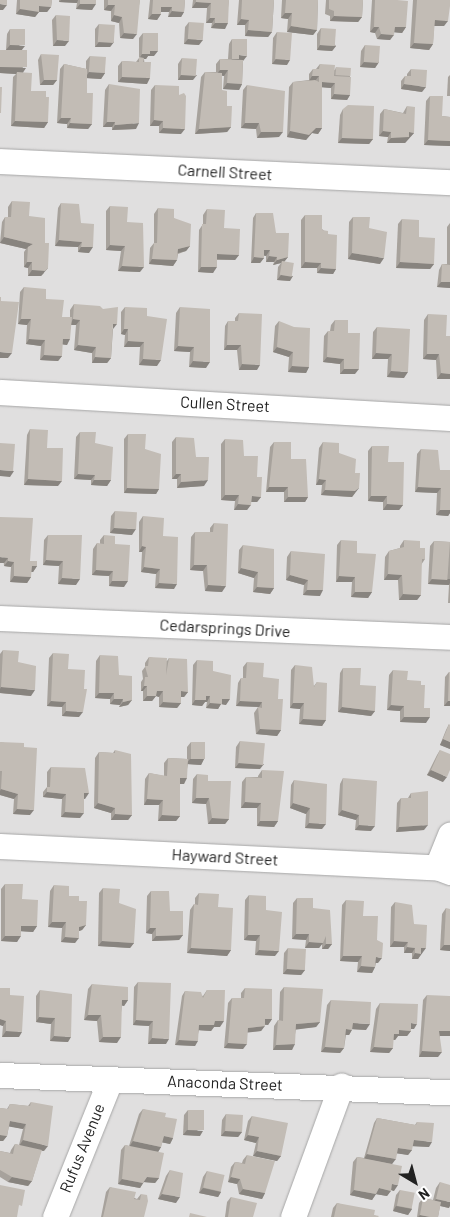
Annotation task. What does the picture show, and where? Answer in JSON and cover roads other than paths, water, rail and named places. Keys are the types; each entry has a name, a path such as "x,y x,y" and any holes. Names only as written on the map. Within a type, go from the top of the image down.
{"street":[{"name":"Carnell Street","path":"0,161 450,182"},
{"name":"Cullen Street","path":"0,392 450,418"},
{"name":"Cedarsprings Drive","path":"0,618 450,638"},
{"path":"444,869 450,834"},
{"name":"Hayward Street","path":"0,846 444,869"},
{"name":"Anaconda Street","path":"0,1075 341,1086 450,1092"},
{"name":"Rufus Avenue","path":"55,1217 110,1080"},
{"path":"293,1217 341,1086"}]}
